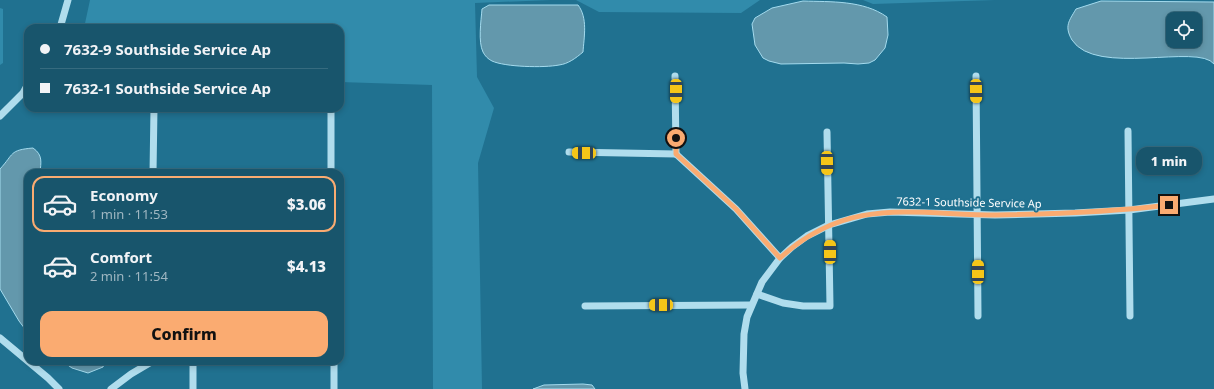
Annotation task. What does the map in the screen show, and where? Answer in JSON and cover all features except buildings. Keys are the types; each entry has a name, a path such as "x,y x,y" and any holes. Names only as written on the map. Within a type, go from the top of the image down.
{"street":[{"path":"61,24 68,0"},
{"path":"676,76 676,154"},
{"path":"976,76 978,316"},
{"path":"0,116 24,90"},
{"path":"153,169 154,112"},
{"path":"331,112 331,169"},
{"path":"1128,131 1130,316"},
{"path":"757,294 783,303 803,306 830,306 830,225 828,208 827,132"},
{"path":"569,152 676,154 736,209 780,258"},
{"name":"7632-1 Southside Service Ap","path":"745,389 743,373 744,334 751,305 762,282 780,258 792,247 808,236 830,225 867,214 890,212 995,215 1075,213 1129,210 1214,199"},
{"path":"585,306 751,305"},
{"path":"0,338 24,358"},
{"path":"32,365 59,389"},
{"path":"111,389 141,365"},
{"path":"193,365 193,389"},
{"path":"334,365 334,389"}],"shaded area":[{"path":"90,0 551,0 475,3 477,77 494,108 478,163 482,389 433,389 432,85 344,82 344,24 85,24"},
{"path":"576,0 760,0 741,13 599,12"},
{"path":"863,0 995,0 873,4"},
{"path":"803,1 846,3 868,7 878,11 887,17 888,35 885,48 875,60 869,63 858,64 781,64 763,58 755,45 752,24 755,18 772,8"},
{"path":"1101,1 1214,2 1214,64 1204,58 1123,58 1102,56 1084,51 1072,40 1068,31 1068,24 1076,9"},
{"path":"489,5 578,5 584,22 583,52 569,62 552,66 515,66 492,61 487,57 481,48 480,37 482,9"},
{"path":"0,8 3,9 3,63 0,65"},
{"path":"33,148 40,156 41,162 40,169 24,169 24,328 0,289 0,169 10,156 20,150"},
{"path":"68,365 104,365 103,367 88,373 72,368"},
{"path":"544,385 592,385 595,389 533,389"}],"route":[{"path":"676,138 676,154 736,209 780,258 792,247 808,236 830,225 867,214 890,212 995,215 1075,213 1129,210 1169,205"}]}
